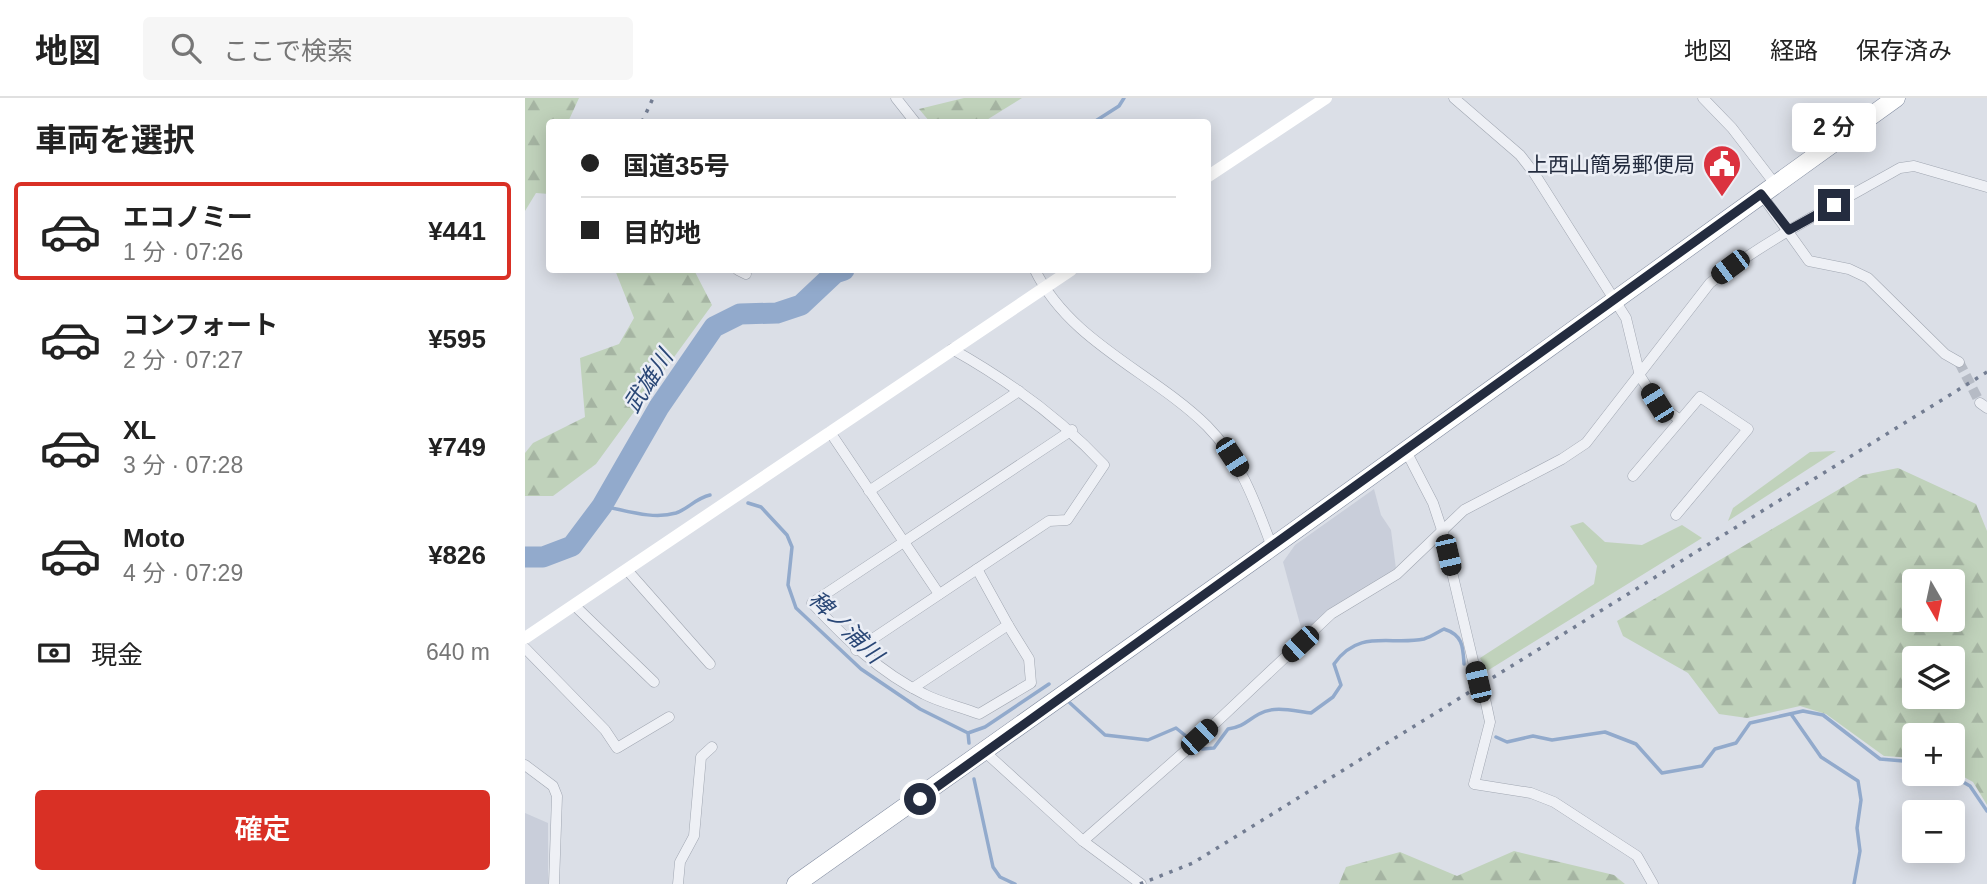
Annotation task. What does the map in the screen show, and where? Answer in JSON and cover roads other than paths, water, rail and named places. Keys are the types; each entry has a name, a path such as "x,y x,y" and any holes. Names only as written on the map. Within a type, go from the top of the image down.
{"highway":[{"path":"796,884 1272,547 1405,448 1896,98"}],"street":[{"path":"896,98 913,119"},
{"path":"1211,174 1326,98"},
{"path":"1454,98 1520,155 1626,318 1640,376 1657,403 1680,420"},
{"path":"1703,98 1732,128 1809,261 1849,269 1868,278 1945,354 1959,362"},
{"path":"1083,841 1191,746 1331,614 1397,574 1464,510 1562,459 1586,443 1710,283 1789,230 1900,168 1914,166 1987,187"},
{"path":"1036,273 1059,307 1093,338 1205,425 1223,444 1241,471 1272,547"},
{"path":"525,638 1066,273"},
{"path":"856,650 1049,521 1067,520 1104,465 1072,430 1019,391 952,349"},
{"path":"869,491 1019,391"},
{"path":"1633,476 1700,397 1748,429 1676,515"},
{"path":"977,569 1029,659 1031,683 979,714 913,688 856,650 812,603 1072,430"},
{"path":"830,432 939,594"},
{"path":"1405,448 1442,530 1478,682"},
{"path":"627,570 710,664"},
{"path":"574,606 654,682"},
{"path":"913,688 1008,625"},
{"path":"525,648 605,730 617,748 669,717"},
{"path":"1484,694 1490,722 1474,784 1531,793 1554,802 1637,856 1653,884"},
{"path":"678,884 680,862 694,836 701,757 712,747"},
{"path":"985,752 1083,841 1141,884"},
{"path":"525,765 553,786 557,796 554,884"}],"waterway":[{"name":"武雄川","path":"1099,119 1119,106 1124,98"},
{"name":"武雄川","path":"525,557 543,557 572,546 602,506 659,407 714,327 740,314 777,313 801,305 835,273"},
{"name":"稗ノ浦川","path":"602,506 639,514 667,515 710,495"},
{"name":"稗ノ浦川","path":"748,503 761,507 787,535 792,547 788,585 796,608 861,669 920,709 968,733 969,743"},
{"path":"1070,703 1105,735 1148,740 1176,728 1202,749 1214,748 1228,729 1242,725 1265,711 1284,709 1311,713 1333,697 1341,685 1334,664 1344,653 1365,642 1412,641 1424,639 1444,629 1458,638 1464,664"},
{"path":"968,733 985,727 1049,684"},
{"path":"1496,737 1507,742 1533,736 1552,740 1605,732 1636,744 1662,773 1702,766 1715,749 1736,743 1750,723 1803,711 1823,715 1880,759 1902,761"},
{"path":"1791,714 1821,757 1858,781 1861,800 1857,828 1860,851 1854,884"},
{"name":"稗ノ浦川","path":"974,779 993,867 1000,877 1015,884"},
{"path":"1965,783 1970,786 1987,811"}],"tunnel":[{"path":"1959,362 1980,403"}],"railway":[{"path":"643,119 653,98"},
{"path":"1140,884 1193,863 1987,372"}],"place":[{"name":"上西山簡易郵便局","path":"1722,198"}]}
